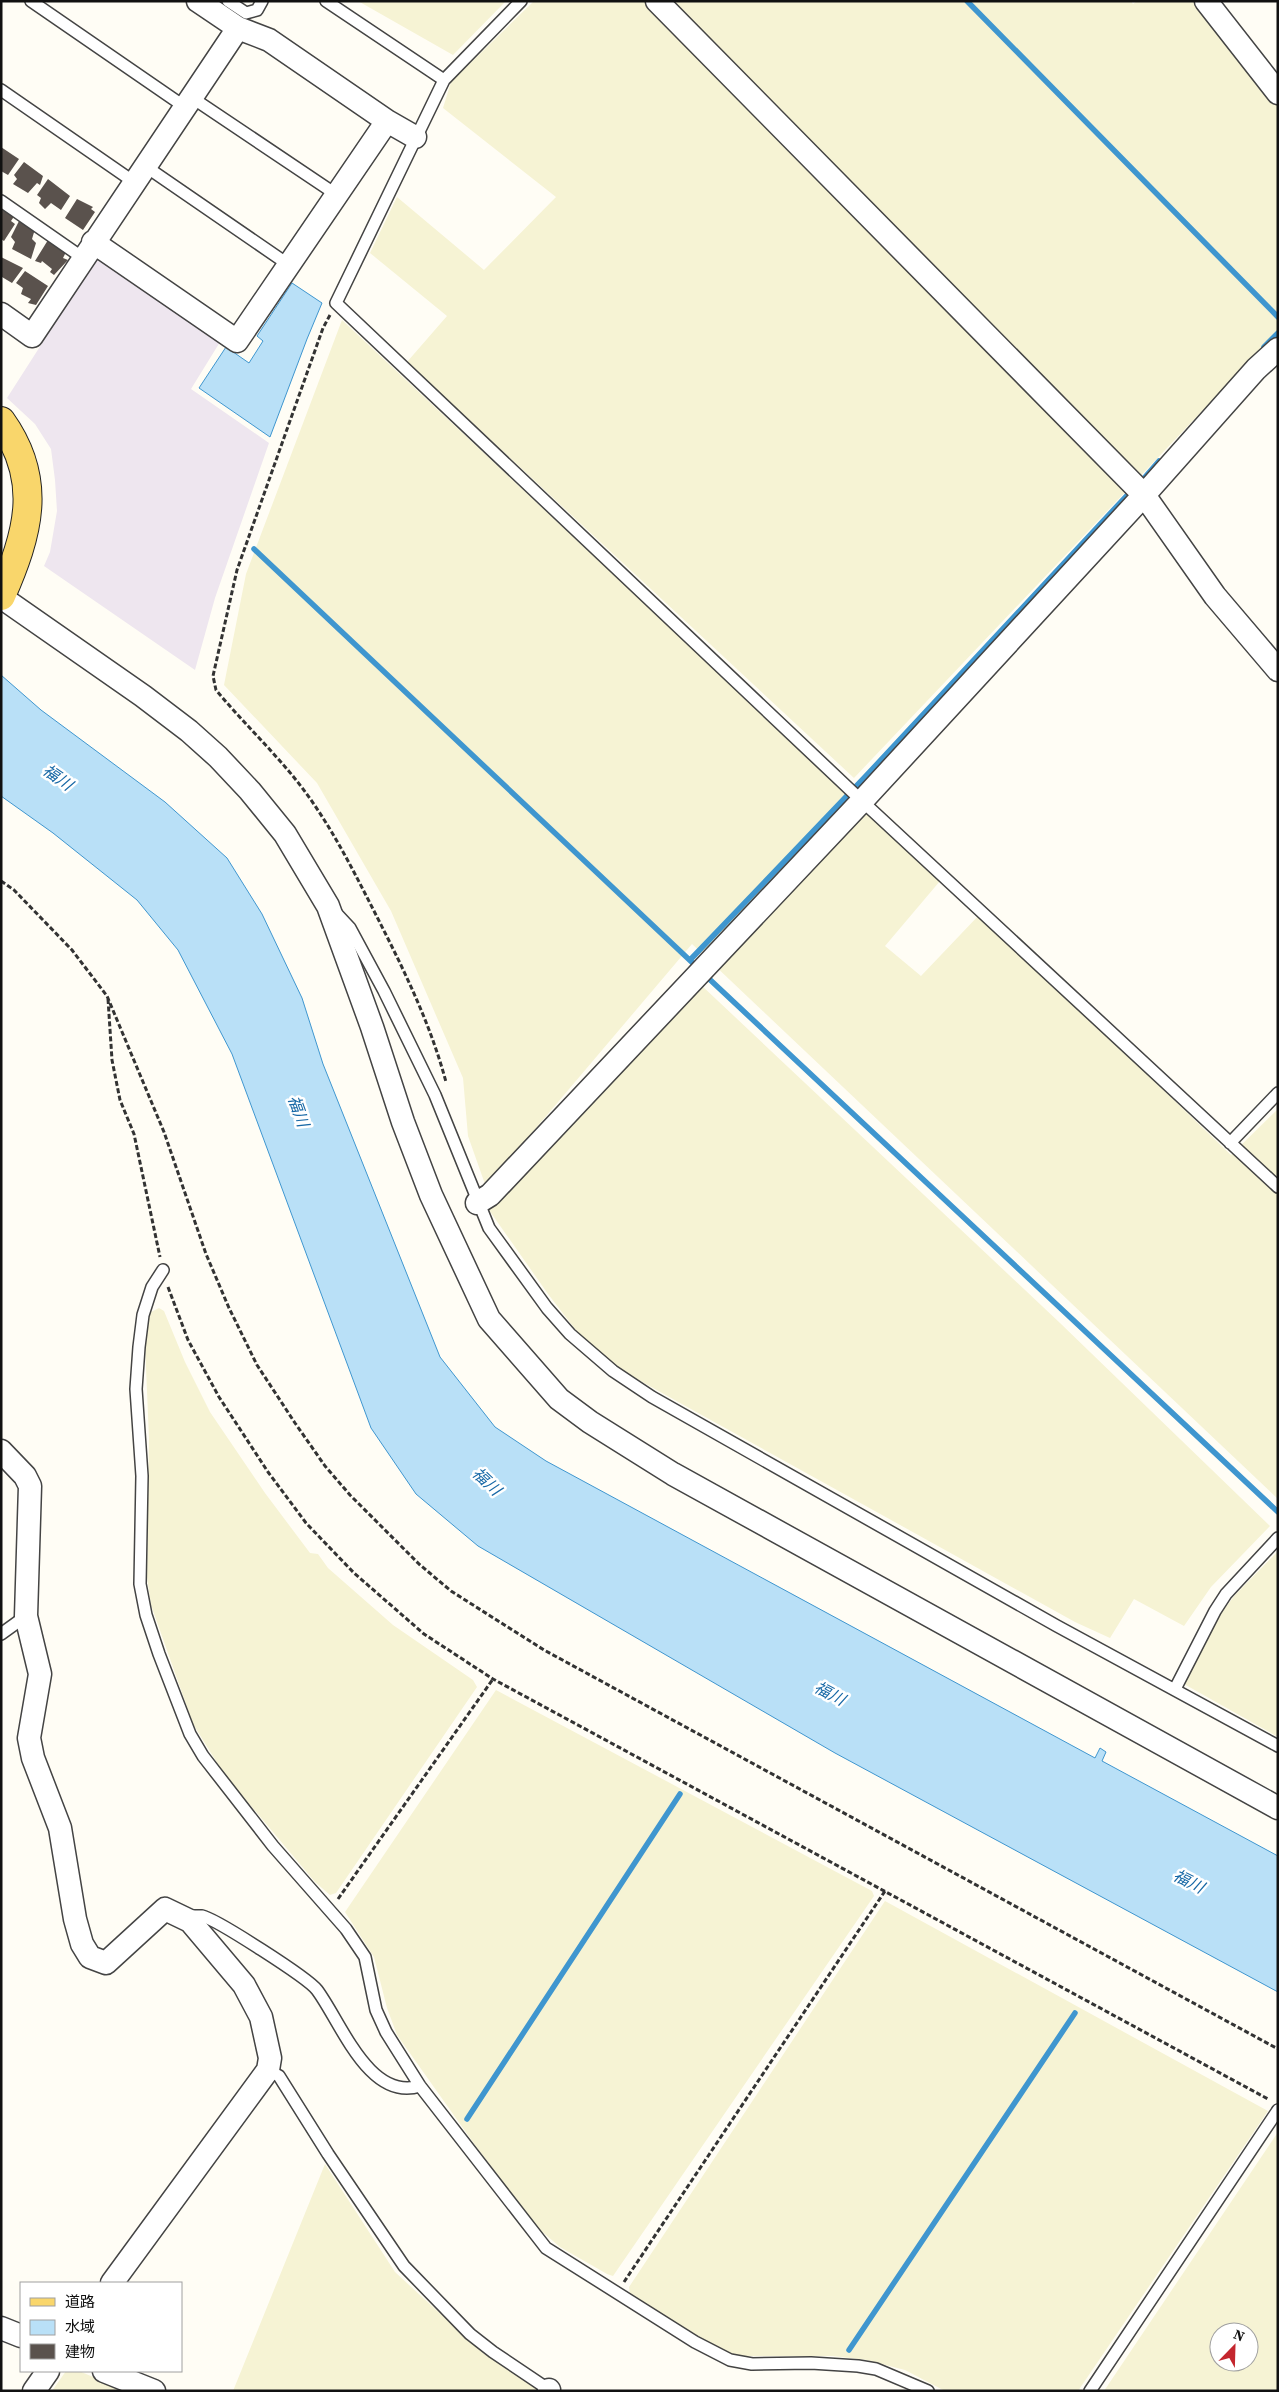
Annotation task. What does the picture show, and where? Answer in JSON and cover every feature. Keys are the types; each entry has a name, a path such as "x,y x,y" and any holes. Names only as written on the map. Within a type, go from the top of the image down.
{"main road":[{"path":"1,421 19,451 25,473 28,500 25,529 20,550 1,596"}],"street":[{"path":"198,1 238,28 269,40 387,121 415,137"},
{"path":"657,1 1144,495 1215,596 1278,670"},
{"path":"1206,1 1278,93"},
{"path":"1,314 32,336 238,28"},
{"path":"88,250 237,341 387,121"},
{"path":"477,1203 490,1195 862,801 1144,495 1256,369 1278,349"},
{"path":"1,596 143,696 218,757 250,791 285,834 328,906 372,1027 403,1122 431,1195 489,1319 559,1399 590,1422 673,1474 1278,1808"},
{"path":"1,1451 25,1476 30,1486 26,1616 40,1674 29,1738 32,1758 60,1828 74,1919 82,1944 90,1957 106,1964 165,1908 190,1921 244,1986 261,2016 270,2058 268,2070 113,2282"},
{"path":"1,2328 20,2336"},
{"path":"34,2391 47,2372"},
{"path":"106,2372 154,2391"}],"lane":[{"path":"31,1 337,195"},
{"path":"228,1 246,13 257,10 262,1"},
{"path":"326,1 444,80"},
{"path":"520,1 444,80 336,303 862,801 1278,1187"},
{"path":"1,90 289,265"},
{"path":"1,201 88,250"},
{"path":"328,906 350,928 384,991 435,1096 488,1228 570,1334 613,1371 652,1397 1056,1626 1278,1746"},
{"path":"1230,1143 1278,1094"},
{"path":"163,1270 152,1287 143,1315 136,1389 142,1476 140,1584 146,1616 190,1734 203,1756 273,1846 346,1929 365,1957 376,2010 382,2025 420,2086 546,2248 695,2342 741,2363 858,2366 876,2369 912,2387 928,2391"},
{"path":"1175,1689 1215,1611 1226,1594 1278,1538"},
{"path":"1,1634 26,1616"},
{"path":"190,1921 194,1916 202,1916 217,1923 294,1972 317,1990 355,2053 376,2075 392,2087 400,2090 420,2086"},
{"path":"268,2070 279,2076 404,2266 470,2334 493,2352 550,2390"},
{"path":"1090,2391 1278,2110"}],"path":[{"path":"336,303 323,328 237,570 213,676 216,690 292,776 318,811 347,858 389,940 420,1008 438,1050 447,1084"},
{"path":"1,881 14,890 72,950 108,996 164,1132 206,1254 229,1308 257,1365 325,1466 376,1523 419,1564 451,1590 544,1650 1278,2049"},
{"path":"108,996 115,1076 120,1100 134,1134 163,1270 188,1340 219,1397 268,1472 306,1523 354,1573 424,1634 493,1679 1269,2099"},
{"path":"330,1911 493,1679"},
{"path":"617,2293 885,1891"}],"shaded area":[{"path":"358,1 506,1 453,55"},
{"path":"534,1 1131,1 1133,4 1137,1 1199,1 1278,99 1278,331 854,778 407,362 447,316 370,253 397,197 484,270 556,197 443,108 451,82"},
{"path":"98,256 220,342 191,389 269,443 215,598 195,670 44,566 50,552 57,511 51,449 35,424 7,398"},
{"path":"342,320 940,881 885,946 921,976 980,914 1231,1155 1278,1109 1278,1499 692,944 486,1187 468,1136 463,1078 391,911 317,783 224,685 246,574"},
{"path":"700,984 1060,1323 1270,1526 1211,1587 1184,1626 1134,1599 1110,1638 1075,1622 617,1368 579,1334 548,1294 489,1210"},
{"path":"159,1308 164,1311 185,1362 210,1412 265,1493 310,1553 318,1554 328,1568 393,1625 473,1680 477,1687 336,1893 330,1895 315,1882 224,1774 193,1724 151,1605 147,1577 149,1439 145,1344 148,1318 151,1312"},
{"path":"1278,1551 1278,1737 1184,1684 1219,1616 1235,1595"},
{"path":"496,1690 872,1891 874,1896 613,2276 560,2247 539,2229 475,2145 397,2035 387,2008 374,1957 345,1912"},
{"path":"885,1901 1268,2111 1078,2391 945,2391 905,2370 866,2360 833,2356 738,2356 723,2351 630,2295 629,2287"},
{"path":"1278,2132 1278,2391 1104,2391"},
{"path":"325,2164 395,2272 483,2353 541,2391 233,2391"},
{"path":"65,2372 81,2372 126,2391 52,2391"}],"water":[{"path":"292,283 322,303 270,437 199,388 226,347 249,363 263,341 257,336"},
{"name":"福川","path":"1,675 41,710 165,802 227,858 262,914 302,998 323,1064 440,1357 495,1427 546,1461 1095,1758 1100,1748 1106,1752 1102,1761 1278,1856 1278,1992 835,1753 478,1546 416,1494 371,1428 232,1054 178,950 137,900 53,833 1,796"}],"building":[{"path":"1,147 19,159 8,175 1,171"},
{"path":"24,162 43,176 40,185 37,183 28,193 13,184 17,179 14,175"},
{"path":"48,179 70,196 61,210 51,203 45,209 39,203 41,198 37,195"},
{"path":"77,199 93,207 91,209 95,212 83,230 65,218"},
{"path":"2,207 15,215 11,221 15,224 4,241 1,239"},
{"path":"19,221 35,229 32,239 36,243 31,259 12,249 15,242 11,237"},
{"path":"48,240 66,252 63,258 68,260 54,275 50,272 52,269 42,261 41,263 35,261"},
{"path":"1,257 23,268 12,283 2,277 1,279"},
{"path":"25,271 48,286 36,305 28,303 31,299 21,294 23,288 16,283"}],"waterway":[{"path":"967,1 1278,317"},
{"path":"1264,347 1278,333"},
{"path":"1139,484 1159,461"},
{"path":"690,960 865,777 1132,490"},
{"path":"254,549 698,968"},
{"path":"705,975 1278,1512"},
{"path":"467,2119 680,1794"},
{"path":"849,2350 1075,2013"}]}
